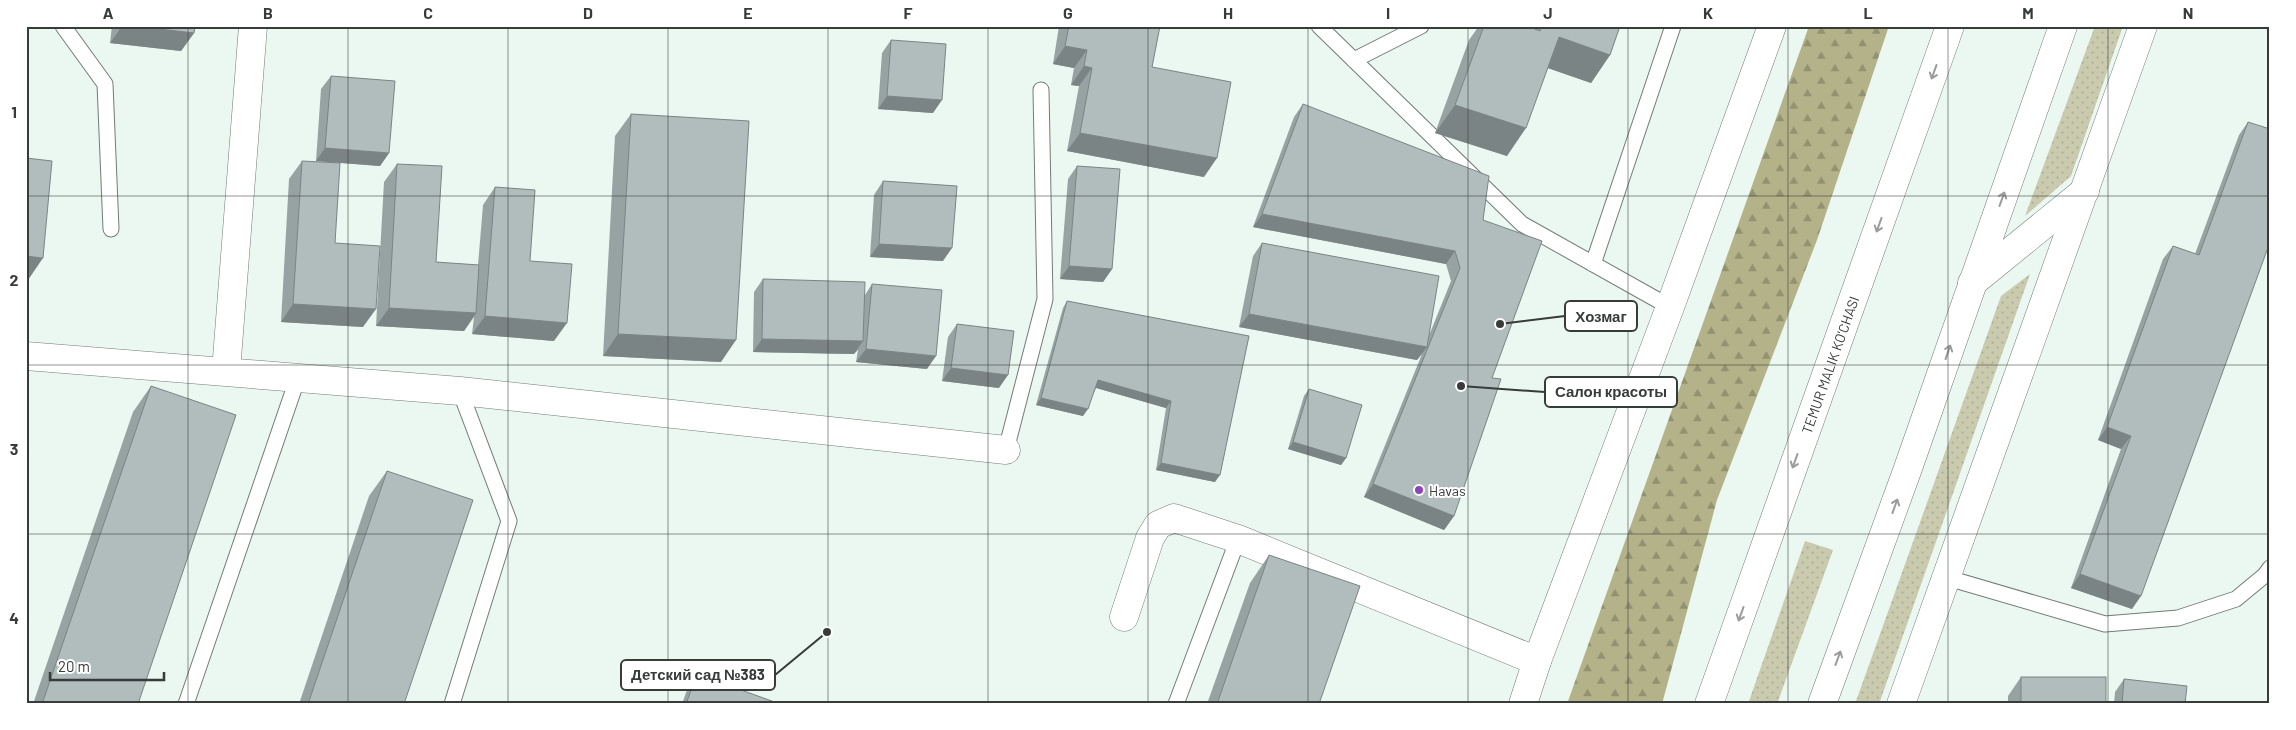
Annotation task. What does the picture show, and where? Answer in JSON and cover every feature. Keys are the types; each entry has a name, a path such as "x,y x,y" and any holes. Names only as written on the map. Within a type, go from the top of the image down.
{"main road":[{"path":"226,371 253,26"},
{"path":"1523,704 1537,661 1670,306 1772,26"},
{"name":"TEMUR MALIK KO'CHASI","path":"1708,704 1950,26"},
{"path":"1822,704 1907,471 2063,26"},
{"path":"1902,704 2143,26"},
{"path":"1972,283 2085,191"},
{"path":"26,356 460,391 1006,450"},
{"path":"1124,616 1144,556 1158,525 1174,518 1238,539 1537,661"}],"lane":[{"path":"63,26 105,84 111,228"},
{"path":"1319,26 1522,224 1670,306"},
{"path":"1354,60 1421,26"},
{"path":"1593,264 1673,26"},
{"path":"1006,450 1045,299 1041,90"},
{"path":"186,704 298,377"},
{"path":"452,704 509,522 460,391"},
{"path":"1176,704 1238,539"},
{"path":"1948,578 2105,624 2178,618 2236,599 2265,575 2270,568"}],"green space":[{"path":"1809,26 1889,26 1817,240 1717,500 1662,704 1567,704"},
{"path":"2095,26 2123,26 2071,176 2025,216"},
{"path":"2030,274 1879,704 1855,704 2001,296"},
{"path":"1805,541 1833,550 1777,704 1748,704"}],"building":[{"path":"134,26 195,26 194,33"},
{"path":"1069,26 1160,26 1152,67 1231,82 1217,158 1080,133 1092,68 1084,66 1087,50 1065,46"},
{"path":"1484,26 1527,26 1540,31 1542,26 1620,26 1610,55 1559,37 1526,128 1455,105"},
{"path":"891,40 946,44 942,100 887,96"},
{"path":"331,76 395,81 389,153 325,148"},
{"path":"1303,104 1489,176 1483,220 1542,241 1492,378 1501,379 1454,516 1373,484 1460,268 1455,251 1262,214"},
{"path":"631,114 749,121 736,340 618,334"},
{"path":"2248,122 2270,129 2270,242 2141,596 2080,574 2131,436 2107,427 2173,246 2199,255"},
{"path":"26,158 52,161 43,258 26,256"},
{"path":"302,161 340,163 335,243 380,246 376,309 293,304"},
{"path":"397,164 442,166 436,262 479,265 476,313 389,308"},
{"path":"1077,166 1120,169 1112,269 1069,266"},
{"path":"883,181 957,186 952,248 879,244"},
{"path":"495,187 535,190 530,261 572,264 567,323 485,316"},
{"path":"1262,243 1439,276 1427,347 1249,314"},
{"path":"763,279 865,282 863,341 762,339"},
{"path":"872,284 942,290 936,356 866,349"},
{"path":"1067,301 1249,336 1220,475 1161,463 1171,401 1098,380 1088,409 1041,398"},
{"path":"957,324 1014,331 1008,375 951,368"},
{"path":"151,386 236,415 138,704 42,704"},
{"path":"1309,389 1362,405 1346,458 1293,442"},
{"path":"387,471 473,500 404,704 308,704"},
{"path":"1269,555 1360,586 1319,704 1217,704"},
{"path":"697,674 780,704 686,704"},
{"path":"2021,677 2106,677 2106,704 2021,704"},
{"path":"2124,679 2187,686 2185,704 2122,704"}],"place":[{"name":"Хозмаг","path":"1500,324"},
{"name":"Салон красоты","path":"1461,386"},
{"name":"Havas","path":"1419,490"},
{"name":"Детский сад №383","path":"827,632"}]}
